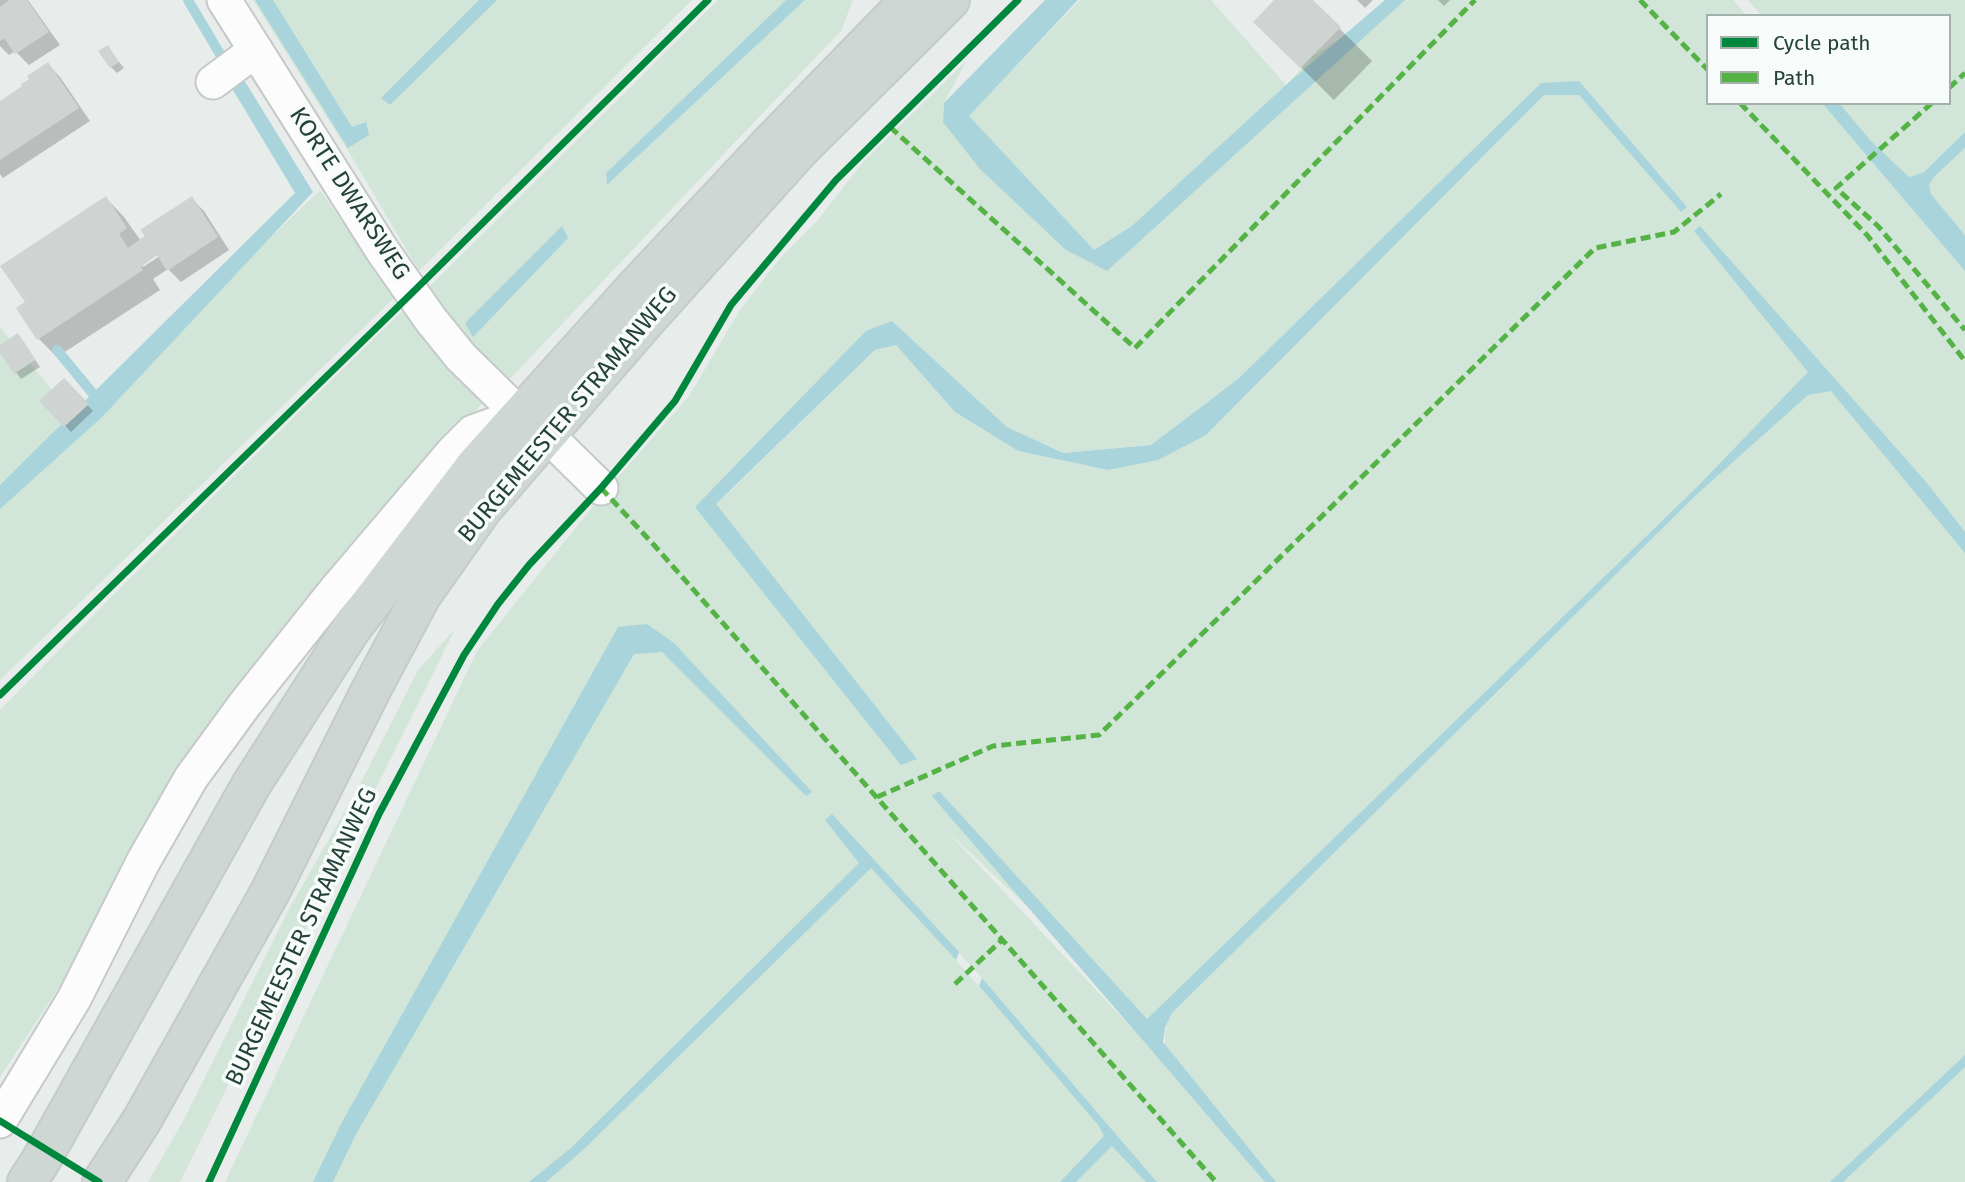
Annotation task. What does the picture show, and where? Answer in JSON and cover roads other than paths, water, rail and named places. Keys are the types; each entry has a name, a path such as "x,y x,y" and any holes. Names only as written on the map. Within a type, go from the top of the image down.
{"main road":[{"name":"BURGEMEESTER STRAMANWEG","path":"102,1182 142,1119 270,892 421,596 484,508 533,425 728,188 878,16 910,0"},
{"name":"BURGEMEESTER STRAMANWEG","path":"34,1172 251,785 351,629 476,465 533,425 647,319 800,149 950,0"},
{"path":"0,1178 34,1172"}],"street":[{"name":"KORTE DWARSWEG","path":"224,0 248,56 431,320 461,357 601,488"},
{"path":"213,82 248,56"},
{"name":"BURGEMEESTER STRAMANWEG","path":"0,1121 74,999 143,862 184,790 245,704 334,592 473,432 533,425"}],"water":[{"path":"255,0 273,0 352,127 366,122 369,135 348,148"},
{"path":"479,0 497,0 390,105 381,98"},
{"path":"786,0 805,0 607,185 606,173"},
{"path":"1045,0 1078,0 969,116 1094,250 1132,226 1286,85 1385,0 1405,0 1107,271 1066,250 980,169 943,122 944,103"},
{"path":"241,75 313,192 102,417 0,509 0,485 295,193 230,85"},
{"path":"1579,81 1687,207 1681,212 1579,95 1544,95 1206,435 1158,460 1108,470 1018,451 955,412 896,345 875,350 716,504 917,759 901,765 695,507 866,331 892,321 1007,427 1063,453 1151,445 1238,379 1541,83"},
{"path":"1824,105 1841,105 1871,141 1909,177 1924,172 1965,132 1965,148 1929,185 1931,194 1965,235 1965,271"},
{"path":"562,226 568,238 473,337 465,323"},
{"path":"1700,226 1927,483 1965,532 1965,553 1831,391 1808,395 1695,496 1172,1013 1165,1028 1163,1042 1276,1182 1265,1182 932,796 939,791 1147,1019 1696,488 1808,372 1694,231"},
{"path":"647,624 674,643 812,792 806,796 662,652 634,654 355,1136 333,1182 313,1182 341,1124 618,627"},
{"path":"832,814 959,952 956,960 871,868 583,1150 546,1182 529,1182 572,1147 859,863 825,820"},
{"path":"982,978 1157,1182 1146,1182 1112,1146 1076,1182 1060,1182 1104,1136 1099,1126 979,986"},
{"path":"1965,1055 1965,1067 1843,1182 1830,1182"}],"waterway":[{"path":"188,0 227,66"},
{"path":"57,350 94,395"}]}
